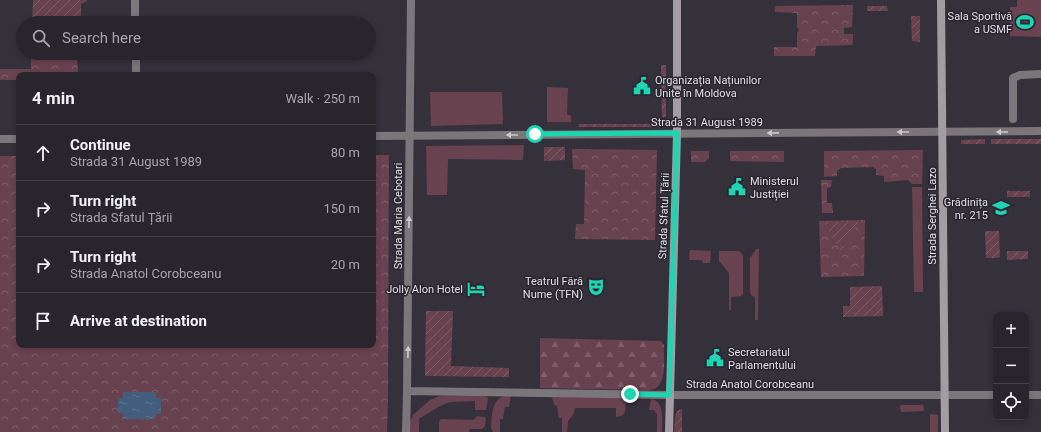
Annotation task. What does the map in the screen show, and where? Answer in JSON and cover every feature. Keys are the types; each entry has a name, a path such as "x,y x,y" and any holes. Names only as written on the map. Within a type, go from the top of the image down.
{"main road":[{"name":"Strada Sfatul Țării","path":"669,432 677,133 677,0"},
{"name":"Strada Serghei Lazo","path":"941,0 945,432"}],"street":[{"path":"135,0 136,16"},
{"name":"Strada Maria Cebotari","path":"406,432 411,0"},
{"path":"136,60 136,72"},
{"path":"1013,119 1013,78 1020,72 1037,73"},
{"name":"Strada 31 August 1989","path":"376,136 1041,131"},
{"path":"0,139 16,138"},
{"name":"Strada Anatol Corobceanu","path":"407,391 669,395 993,395"},
{"path":"1029,395 1041,395"}],"green space":[{"path":"33,0 87,0 81,4 81,16 32,16"},
{"name":"Sala Sportivă a USMF","path":"1017,0 1041,0 1041,37 1010,36 1010,7 1017,7"},
{"path":"853,5 852,27 844,28 844,34 853,34 853,45 816,46 815,56 774,56 774,47 797,47 797,34 799,30 797,27 797,13 775,12 775,6"},
{"path":"867,6 887,6 888,11 867,11"},
{"path":"911,16 920,16 920,42 912,41"},
{"path":"31,60 77,60 78,72 16,72 16,80 0,80 0,69 31,69"},
{"path":"661,65 666,65 666,117 662,117"},
{"path":"547,87 568,88 567,115 571,115 571,122 547,122"},
{"path":"430,92 502,92 503,124 431,126"},
{"path":"579,124 653,124 653,127 579,127"},
{"path":"985,139 985,144 961,144 961,140"},
{"path":"991,139 1041,139 1041,144 991,144"},
{"path":"524,145 523,160 448,159 447,195 427,195 426,146"},
{"path":"544,147 565,147 565,160 544,161"},
{"path":"572,149 657,150 655,240 575,239 576,224 584,224 585,170 573,169"},
{"path":"923,150 922,184 912,184 908,180 884,182 884,176 876,175 876,169 873,167 841,168 837,171 837,176 824,177 824,151"},
{"path":"691,151 709,151 709,158 705,162 691,162"},
{"path":"730,151 784,151 784,162 730,161"},
{"path":"376,155 389,155 387,432 0,432 0,156 16,156 16,348 376,348"},
{"path":"821,180 832,180 831,187 827,188 827,203 832,203 833,213 822,213"},
{"path":"912,187 922,187 923,292 914,292"},
{"path":"1007,191 1030,191 1030,197 1007,197"},
{"path":"865,220 864,276 821,277 819,221"},
{"path":"858,222 841,251 824,223"},
{"path":"985,231 999,231 1000,257 986,258"},
{"path":"756,249 759,249 758,320 755,320 755,297 751,295 750,291 750,258"},
{"path":"690,250 711,251 710,263 703,263 702,260 689,260"},
{"path":"719,251 739,251 743,255 743,294 741,296 731,297 731,310 729,310 729,273 719,261"},
{"path":"1007,251 1028,251 1028,259 1007,260"},
{"path":"882,286 883,316 843,317 843,306 850,306 850,287"},
{"path":"426,311 453,311 451,366 509,368 509,377 425,376"},
{"path":"540,338 661,341 664,345 663,378 656,388 650,390 540,388"},
{"path":"475,395 487,397 486,410 475,410 475,401 450,402 420,418 419,432 409,432 409,423 413,415 430,400 439,396"},
{"path":"505,396 511,396 509,407 505,407 503,419 500,419 500,432 493,432 491,428 493,409 497,401"},
{"path":"552,397 623,398 626,408 624,414 616,417 616,408 575,408 573,415 568,421 567,432 562,432 562,418 559,418 557,406 554,405"},
{"path":"651,399 659,403 661,407 662,432 657,432 657,414 654,410 649,410"},
{"path":"901,405 923,405 924,410 901,412"},
{"path":"682,409 682,432 674,432 677,411"},
{"path":"930,414 938,415 938,432 930,432"},
{"path":"477,416 486,418 485,426 482,429 470,429 469,432 439,432 439,422 441,419 474,420"}],"water":[{"path":"123,392 156,392 156,398 161,398 161,414 156,414 156,419 123,419 123,413 118,413 118,398 123,398"}],"place":[{"name":"Sala Sportivă a USMF","path":"1025,22"},
{"name":"Organizația Națiunilor Unite în Moldova","path":"642,86"},
{"name":"Ministerul Justiției","path":"737,187"},
{"name":"Grădinița nr. 215","path":"1001,208"},
{"name":"Teatrul Fără Nume (TFN)","path":"596,287"},
{"name":"Jolly Alon Hotel","path":"476,289"},
{"name":"Secretariatul Parlamentului","path":"715,358"}],"route":[{"path":"535,134 677,133 669,395 630,394"}]}
